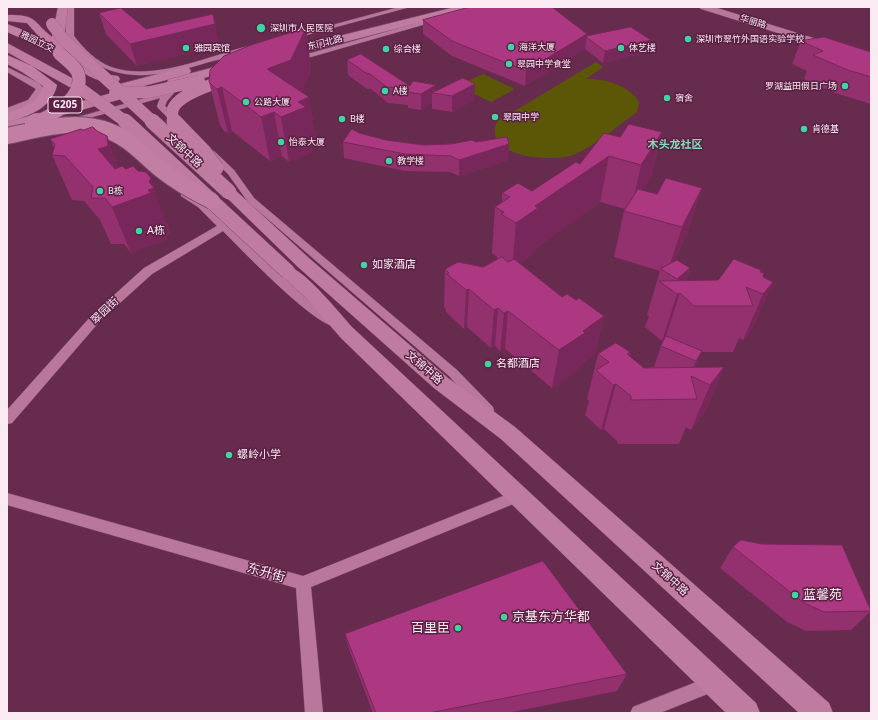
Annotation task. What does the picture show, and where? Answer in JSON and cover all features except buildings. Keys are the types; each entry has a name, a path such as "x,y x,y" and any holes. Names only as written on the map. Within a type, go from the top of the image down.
{"highway":[{"name":"雅园立交","path":"7,28 62,51 73,65 79,75 80,80 75,93 64,106 53,114 39,121 7,121"},
{"name":"G205","path":"7,121 45,100 50,92 50,85 27,69 10,52"},
{"path":"7,136 62,126 91,126 108,131 124,138 165,173 212,201"}],"main road":[{"path":"62,51 58,38 63,7"},
{"name":"东门北路","path":"274,57 434,7"},
{"name":"东门北路","path":"274,57 465,8"},
{"path":"38,12 40,30"},
{"path":"52,15 54,42 62,51"},
{"name":"文锦中路","path":"52,15 63,39 229,192 296,268 312,294 347,333 746,713"},
{"path":"7,18 27,19 62,51 90,72 101,77 127,79 159,78"},
{"path":"7,121 112,90 159,78 257,48"},
{"name":"文锦中路","path":"10,52 76,86 128,123 212,201 441,383 508,432 819,713"},
{"path":"229,192 208,156 176,125 172,113 180,100 187,95 245,69"},
{"path":"7,121 245,69"},
{"path":"76,86 105,92 150,92 181,86 245,69"}],"street":[{"path":"71,7 69,30 70,36 100,64 108,69 142,72 164,70 257,48"},
{"path":"284,39 407,7"},
{"name":"华丽路","path":"704,7 871,59"},
{"path":"274,57 436,20 465,8"},
{"path":"7,69 36,85 40,89 33,100 7,121"},
{"path":"7,136 169,94 245,69"},
{"path":"169,94 161,103 163,110 231,172 251,200 453,373 508,432"},
{"path":"76,119 90,120 100,124 158,176 201,205 306,305 347,333"},
{"name":"翠园街","path":"7,419 96,318 148,271 223,227"},
{"path":"314,713 303,583 518,496"},
{"name":"东升街","path":"7,499 303,583"},
{"path":"639,713 714,683"}],"shaded area":[{"path":"596,62 603,67 586,79 608,81 623,87 635,96 639,102 637,112 596,143 570,156 551,158 526,156 504,147 497,141 495,131 498,121"},
{"path":"483,74 515,89 491,102 457,86"}],"place":[{"name":"深圳市人民医院","path":"261,28"},
{"name":"深圳市翠竹外国语实验学校","path":"688,39"},
{"name":"海洋大厦","path":"511,47"},
{"name":"雅园宾馆","path":"186,48"},
{"name":"体艺楼","path":"621,48"},
{"name":"综合楼","path":"386,49"},
{"name":"翠园中学食堂","path":"509,64"},
{"name":"罗湖益田假日广场","path":"845,86"},
{"name":"A楼","path":"385,91"},
{"name":"宿舍","path":"667,98"},
{"name":"公路大厦","path":"246,102"},
{"name":"翠园中学","path":"495,117"},
{"name":"B楼","path":"342,119"},
{"name":"肯德基","path":"804,129"},
{"name":"怡泰大厦","path":"281,142"},
{"name":"教学楼","path":"389,161"},
{"name":"B栋","path":"100,191"},
{"name":"A栋","path":"139,231"},
{"name":"如家酒店","path":"364,265"},
{"name":"名都酒店","path":"488,364"},
{"name":"螺岭小学","path":"229,455"},
{"name":"蓝馨苑","path":"795,595"},
{"name":"京基东方华都","path":"504,617"},
{"name":"百里臣","path":"458,628"}],"district":[{"name":"木头龙社区","path":"675,145"}]}
